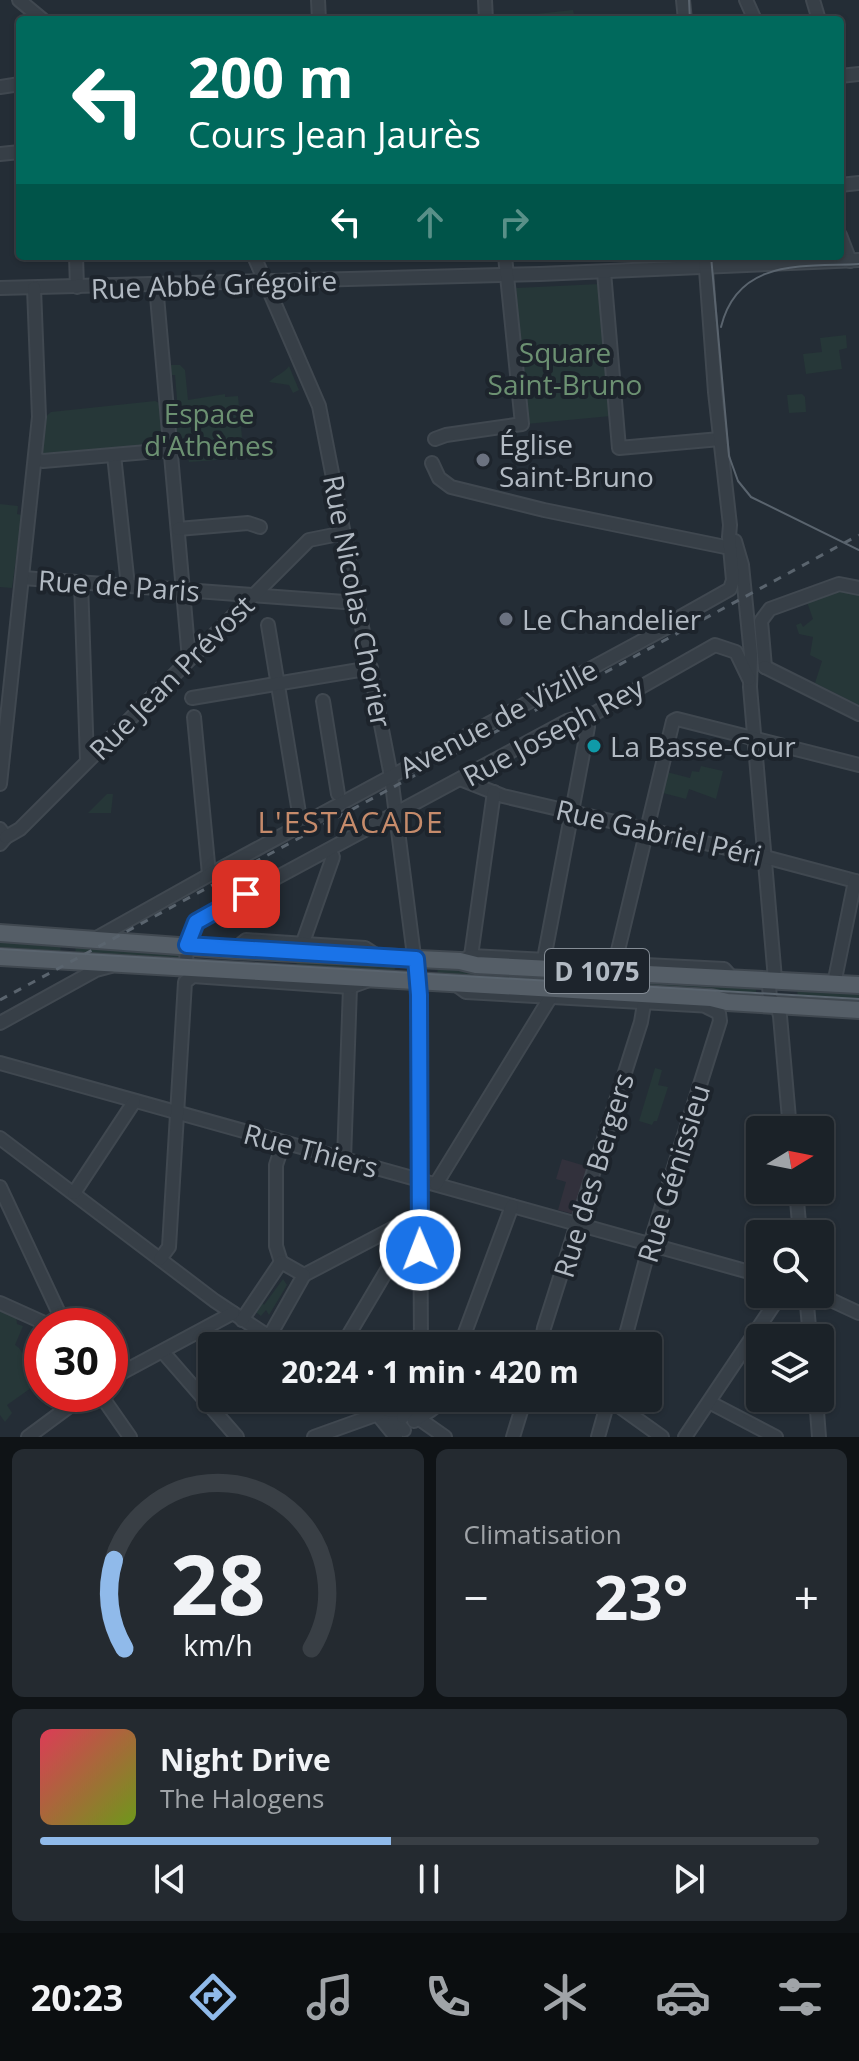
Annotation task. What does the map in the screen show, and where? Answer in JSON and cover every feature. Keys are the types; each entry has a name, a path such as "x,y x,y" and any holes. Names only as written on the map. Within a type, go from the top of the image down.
{"main road":[{"name":"D 1075","path":"0,933 381,958 466,958 476,965 859,985"},
{"name":"D 1075","path":"0,957 189,973 353,977 859,1010"}],"street":[{"path":"19,0 38,16"},
{"path":"844,242 854,260"},
{"name":"Rue Nicolas Chorier","path":"256,260 319,406 391,776 418,982 421,1332"},
{"path":"435,439 522,424 505,260"},
{"name":"Rue Abbé Grégoire","path":"0,288 604,272 706,262 854,260"},
{"path":"76,261 77,287"},
{"path":"432,463 439,478 451,487 730,548 731,531 720,439 706,262"},
{"path":"604,272 619,448 720,439"},
{"path":"156,285 189,659"},
{"path":"0,784 39,417 34,288"},
{"path":"35,459 43,461 170,450"},
{"path":"114,455 128,586"},
{"path":"178,529 248,523 260,527"},
{"path":"731,531 742,565 755,672"},
{"name":"Rue Jean Prévost","path":"2,837 20,829 309,540 344,533"},
{"name":"Avenue de Vizille","path":"93,940 209,874 675,623 733,585 730,548"},
{"name":"Rue de Paris","path":"23,578 358,603"},
{"path":"81,582 87,761"},
{"path":"789,1116 777,1005 782,995 781,986 775,979 754,738 755,672 761,621 770,609 839,584 856,586"},
{"path":"268,625 301,825"},
{"name":"Rue Joseph Rey","path":"187,945 196,922 567,721 595,713 715,645 736,652 755,672"},
{"path":"192,698 371,668"},
{"path":"755,672 859,714"},
{"path":"323,701 338,794"},
{"path":"194,717 209,874"},
{"path":"544,959 588,727 581,717"},
{"path":"615,963 673,721 677,719 859,765"},
{"name":"Rue Gabriel Péri","path":"460,779 494,792 857,882"},
{"path":"494,792 466,958 724,969 734,980"},
{"path":"302,945 333,857 329,850"},
{"path":"834,984 857,882"},
{"path":"234,950 246,940 365,948 381,958"},
{"path":"160,1259 169,1247 185,982 189,973 187,945"},
{"path":"0,1023 96,970 115,965"},
{"path":"189,973 350,987 369,980"},
{"path":"455,984 466,992 550,998 707,1007 727,1002"},
{"path":"344,1160 350,987"},
{"path":"436,1184 550,998"},
{"name":"Rue des Bergers","path":"543,1332 641,1022 644,1004"},
{"name":"Rue Génissieu","path":"627,1332 650,1244 720,1021 719,1013 707,1007"},
{"name":"Rue Thiers","path":"0,1063 178,1113 282,1150 344,1160 420,1179 746,1271"},
{"path":"74,1193 134,1102"},
{"path":"0,1138 262,1332"},
{"path":"128,1370 238,1316 280,1258 283,1247 282,1150"},
{"path":"0,1187 57,1308"},
{"path":"465,1332 512,1206"},
{"path":"272,1332 304,1275 420,1214"},
{"path":"396,1228 406,1238"},
{"path":"350,1332 406,1238 420,1235"},
{"path":"280,1258 304,1275"},
{"path":"834,1301 859,1313"},
{"path":"0,1303 24,1314"},
{"path":"685,1437 772,1308"},
{"path":"163,1352 237,1437"},
{"path":"709,1402 776,1437"},
{"path":"28,1437 62,1412"},
{"path":"113,1412 130,1437"},
{"path":"382,1412 402,1435 412,1414"},
{"path":"314,1437 382,1412 431,1412"},
{"path":"513,1437 521,1412"},
{"path":"598,1437 605,1412"},
{"path":"627,1412 662,1437"},
{"path":"817,1412 819,1437"},
{"path":"412,1414 445,1437"}],"shaded area":[{"path":"562,1159 592,1168 577,1215 558,1210 566,1182 556,1179"}],"green space":[{"path":"573,10 574,14 549,16 518,16"},
{"name":"Square Saint-Bruno","path":"600,284 611,416 526,424 516,288"},
{"path":"846,335 847,348 839,350 842,369 806,374 803,354 822,352 820,338"},
{"name":"Espace d'Athènes","path":"170,365 180,365 185,370 188,400 225,394 225,397 238,396 244,458 189,462 188,458 176,459 172,412 178,411 175,375 170,375"},
{"path":"289,366 299,390 293,393 289,385 269,382"},
{"path":"802,394 806,412 789,413 787,395"},
{"path":"155,401 166,406 170,450 43,461 40,452 41,421 51,412"},
{"path":"0,504 18,506 17,514 22,515 12,588 0,587"},
{"path":"847,588 859,595 859,705 815,683 822,661 810,655 813,637 799,634 796,625 801,623 803,627 813,619 807,602"},
{"path":"701,766 723,771 716,799 689,789 686,799 659,789 663,771 690,778 692,771 699,772"},
{"path":"107,794 113,794 111,813 88,813"},
{"path":"0,940 61,943 60,956 0,953"},
{"path":"76,943 180,949 180,963 75,956"},
{"path":"297,958 394,964 396,975 296,969"},
{"path":"437,966 567,974 567,985 438,977"},
{"path":"573,975 755,986 757,996 573,985"},
{"path":"797,988 859,991 859,1004 798,1001"},
{"path":"655,1068 662,1070 658,1085 668,1087 657,1121 652,1125 639,1121"},
{"path":"283,1279 287,1285 269,1315 266,1310 261,1316 253,1310 261,1300 264,1305"},
{"path":"0,1307 16,1314 17,1324 23,1326 15,1345 24,1356 24,1393 7,1405 12,1413 5,1422 0,1415"}],"tram line":[{"path":"689,0 690,16"},
{"path":"711,260 729,456 738,481 751,497 859,550"},
{"path":"721,327 730,305 742,288 757,278 795,267 859,264"},
{"path":"0,949 859,999"}],"railway":[{"path":"0,1000 859,535"}],"place":[{"name":"Église Saint-Bruno","path":"483,460"},
{"name":"Le Chandelier","path":"506,619"},
{"name":"La Basse-Cour","path":"594,746"}],"district":[{"name":"L'ESTACADE","path":"351,821"}],"route":[{"path":"246,894 196,922 187,945 416,959 419,995 420,1250"}]}
